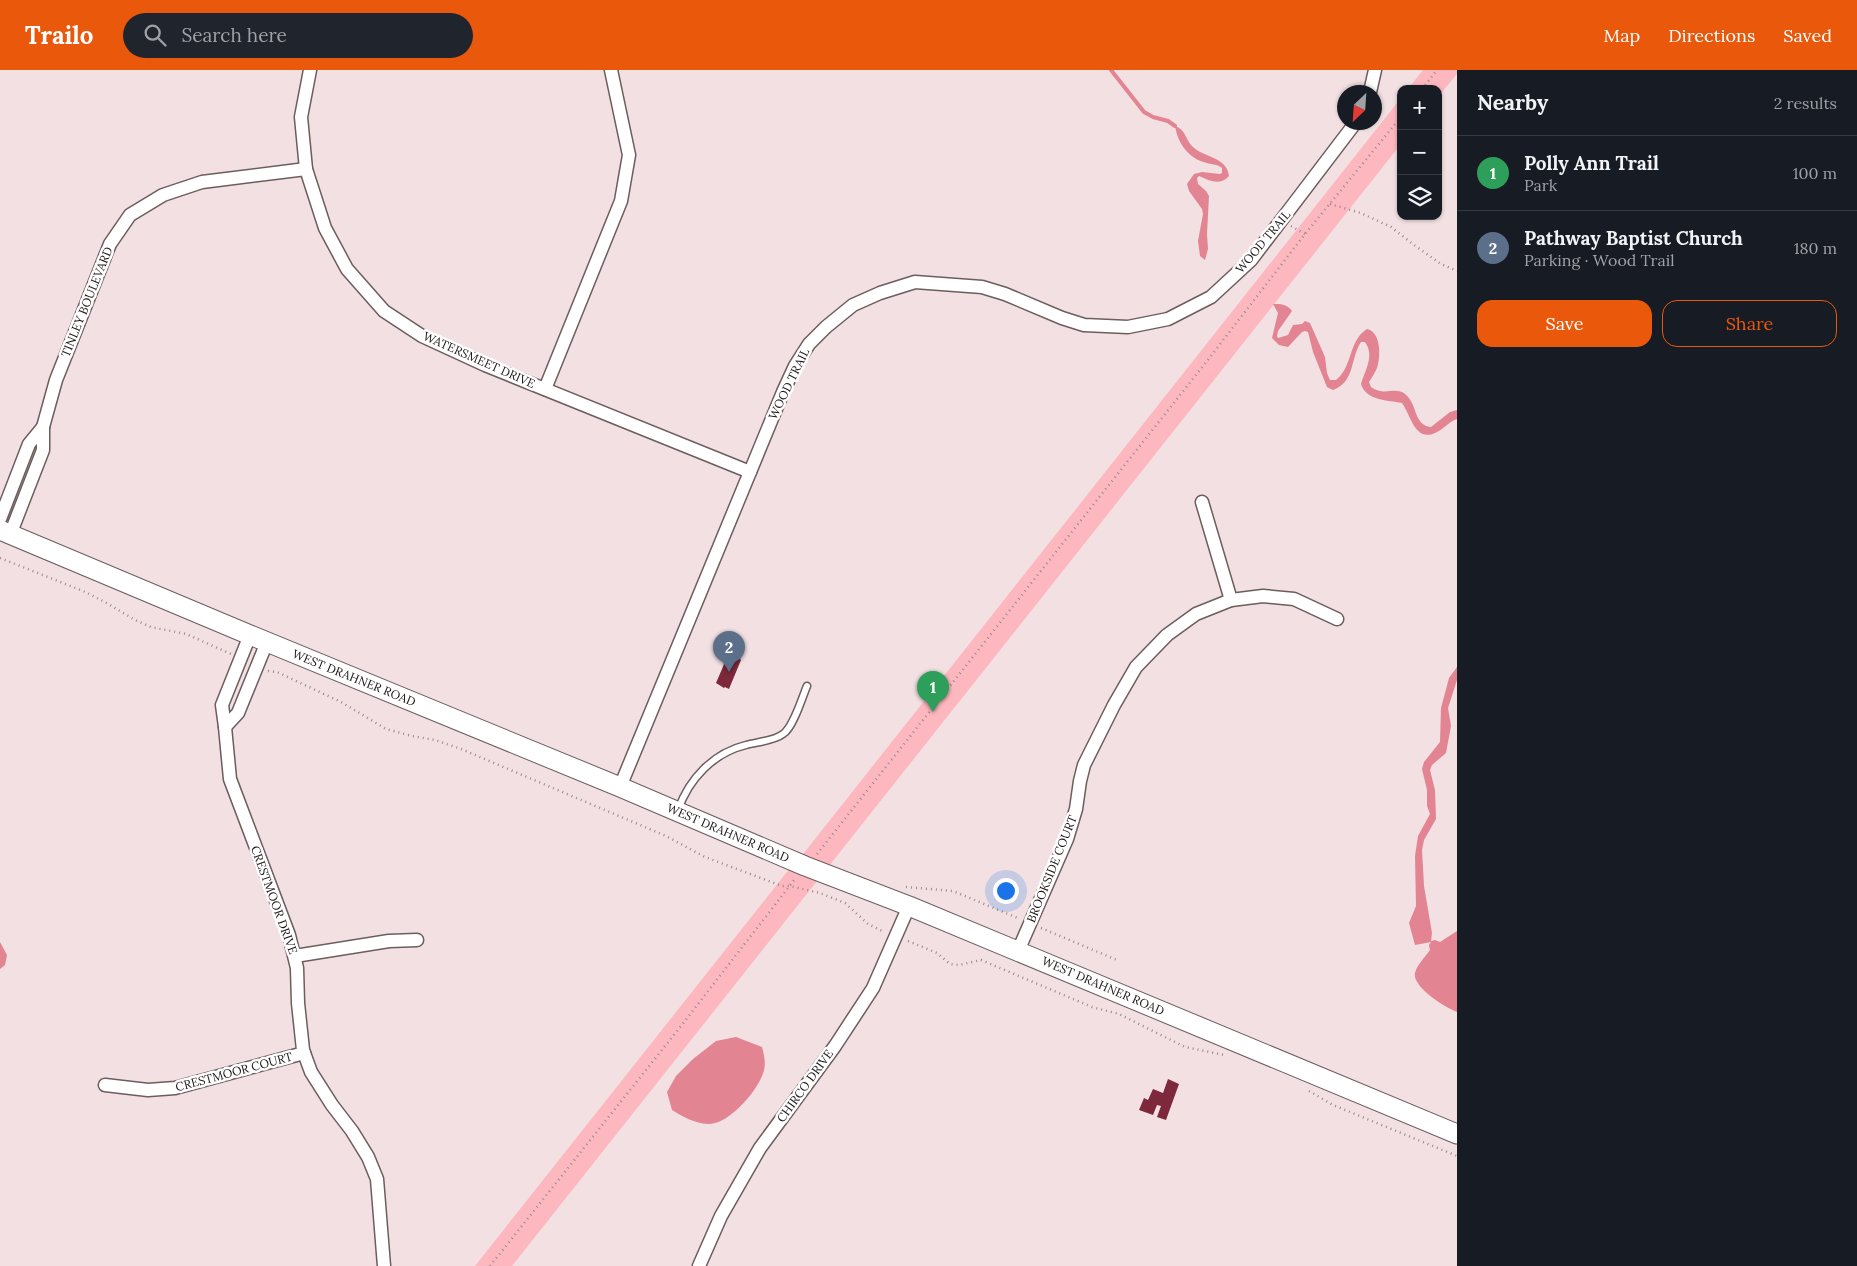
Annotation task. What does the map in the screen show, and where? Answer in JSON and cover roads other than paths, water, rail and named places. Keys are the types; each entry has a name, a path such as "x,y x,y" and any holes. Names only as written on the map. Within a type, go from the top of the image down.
{"street":[{"name":"WATERSMEET DRIVE","path":"310,70 301,117 306,168 325,228 347,269 384,311 422,336 485,365 750,472"},
{"name":"WATERSMEET DRIVE","path":"545,389 621,201 629,155 611,70"},
{"path":"1372,85 1375,70"},
{"name":"WOOD TRAIL","path":"620,787 783,392 809,344 826,327 853,305 880,293 915,282 982,287 1084,325 1128,327 1168,319 1211,297 1251,260 1350,130"},
{"name":"TINLEY BOULEVARD","path":"3,528 43,450 43,427 56,380 110,244 130,215 163,195 202,182 306,168"},
{"name":"TINLEY BOULEVARD","path":"3,528 29,444 43,427"},
{"path":"1202,502 1230,600"},
{"name":"WEST DRAHNER ROAD","path":"3,528 259,639 1457,1134"},
{"name":"BROOKSIDE COURT","path":"1018,951 1067,838 1076,809 1084,765 1114,705 1136,667 1166,635 1196,614 1230,600 1263,596 1294,598 1337,619"},
{"path":"225,727 238,714 256,670 259,639"},
{"name":"CRESTMOOR DRIVE","path":"259,639 241,658 222,705 230,779 295,956 300,1032 304,1053 311,1072 332,1105 352,1131 368,1157 377,1179 384,1266"},
{"name":"CHIRCO DRIVE","path":"699,1266 721,1216 760,1148 835,1046 873,988 909,906"},
{"path":"295,956 389,941 417,940"},
{"name":"CRESTMOOR COURT","path":"105,1085 148,1090 175,1088 304,1053"}],"lane":[{"path":"678,812 682,797 700,772 722,754 740,746 784,734 791,724 808,686"}],"waterway":[{"path":"1111,70 1144,112 1153,117 1168,121 1175,126"}],"place":[{"name":"Pathway Baptist Church","path":"729,672"},
{"name":"Polly Ann Trail","path":"933,712"}]}
